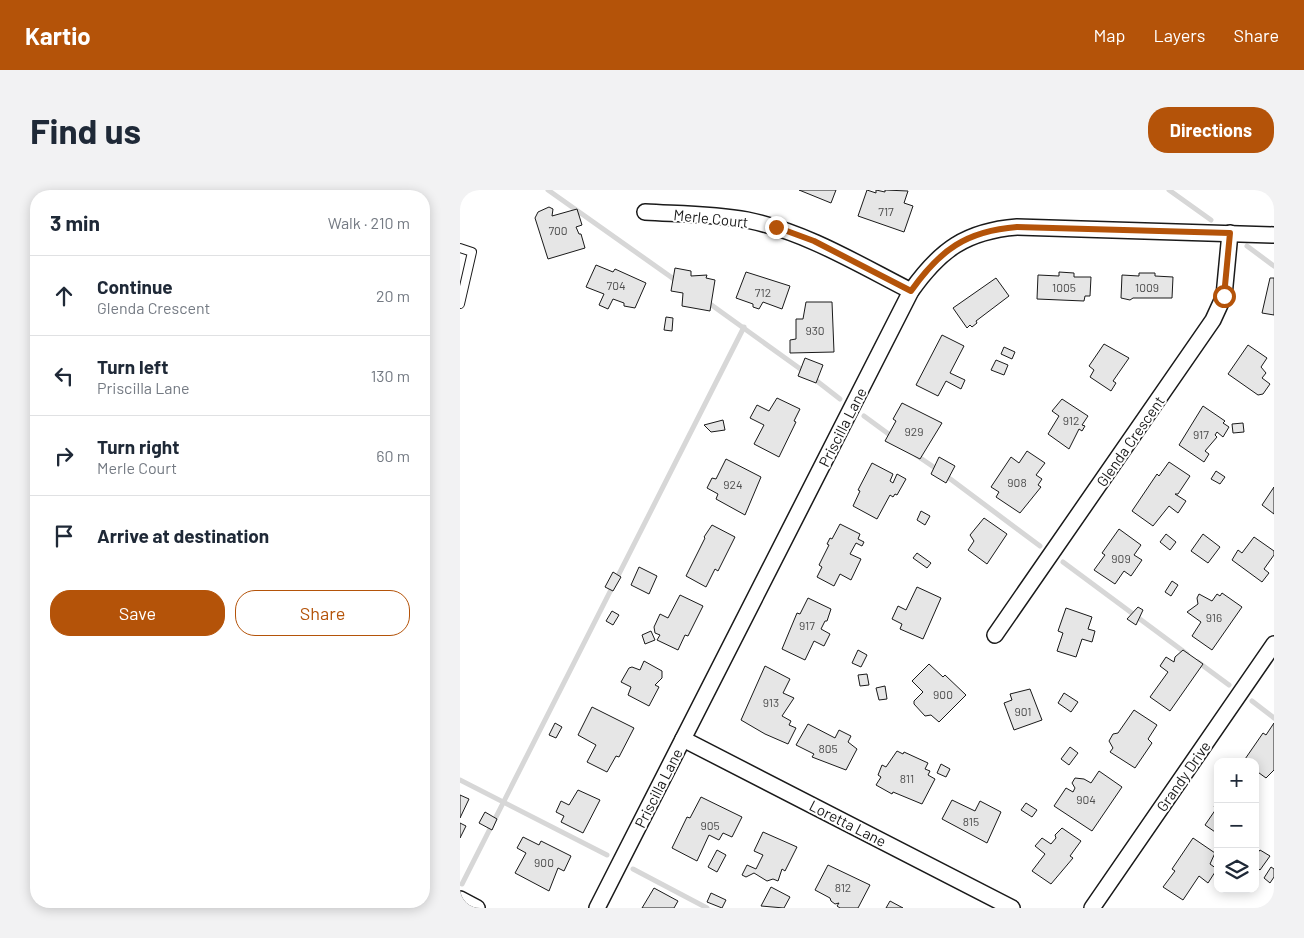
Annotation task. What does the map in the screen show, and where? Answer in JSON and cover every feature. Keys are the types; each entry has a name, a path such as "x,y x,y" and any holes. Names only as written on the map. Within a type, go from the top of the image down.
{"street":[{"name":"Merle Court","path":"644,212 713,216 747,220 776,227 814,241 911,291"},
{"name":"Priscilla Lane","path":"597,908 911,291 938,257 951,247 984,231 1017,227 1274,235"},
{"name":"Glenda Crescent","path":"995,635 1213,320 1224,296 1230,233"},
{"name":"Grandy Drive","path":"1092,908 1274,644"},
{"name":"Loretta Lane","path":"683,739 1012,908"},
{"path":"460,900 477,908"}],"lane":[{"path":"460,248 472,252 460,304"}],"building":[{"path":"799,190 836,190 831,203"},
{"path":"867,190 876,193 876,190 885,192 885,190 908,191 904,203 913,206 904,232 858,216"},
{"path":"549,207 553,209 552,216 577,209 582,225 576,227 579,234 581,234 585,248 548,259 535,218 538,212"},
{"path":"596,265 613,272 615,269 646,283 635,308 624,306 624,303 613,299 608,309 599,305 604,294 586,287"},
{"path":"675,268 691,271 691,276 707,275 706,278 715,280 710,311 682,306 683,293 671,291"},
{"path":"746,272 790,286 782,309 763,302 759,309 753,307 753,304 736,298"},
{"path":"1059,272 1074,273 1074,277 1091,277 1090,296 1085,296 1084,301 1037,299 1038,275 1059,276"},
{"path":"1139,273 1155,273 1155,276 1173,277 1172,298 1133,298 1130,300 1121,298 1122,275 1139,276"},
{"path":"996,278 1009,296 976,321 977,323 972,327 970,325 967,328 953,308"},
{"path":"1270,278 1274,278 1274,315 1262,313"},
{"path":"806,302 832,302 834,352 790,353 790,340 796,339 796,319 803,319"},
{"path":"666,317 673,318 672,331 664,330"},
{"path":"942,335 964,346 950,373 965,380 961,389 946,381 938,396 916,385"},
{"path":"1104,344 1129,358 1113,381 1116,383 1111,391 1090,377 1094,370 1089,366"},
{"path":"1248,345 1267,358 1261,367 1266,373 1262,378 1270,384 1263,394 1258,395 1228,374"},
{"path":"1004,347 1015,352 1012,359 1001,354"},
{"path":"805,358 823,365 816,383 798,376"},
{"path":"996,360 1008,365 1004,375 991,370"},
{"path":"777,398 800,409 794,421 796,422 779,457 754,444 764,425 750,418 757,405 769,411"},
{"path":"1062,399 1088,416 1082,425 1085,426 1082,431 1079,429 1069,449 1048,434 1059,416 1052,411"},
{"path":"902,403 942,423 920,459 885,441 896,421 893,419"},
{"path":"1203,406 1225,421 1223,423 1229,427 1223,437 1217,432 1215,435 1217,437 1205,451 1209,454 1204,462 1179,445"},
{"path":"723,420 725,430 711,432 704,425"},
{"path":"1243,423 1244,432 1233,433 1232,424"},
{"path":"1027,451 1045,463 1036,475 1042,479 1038,485 1041,487 1020,513 996,497 999,492 991,487 1011,457 1019,463"},
{"path":"939,457 955,466 946,483 931,474"},
{"path":"726,459 761,477 745,515 716,499 718,494 707,488 712,478 716,479"},
{"path":"1169,462 1190,476 1178,494 1175,494 1186,501 1178,513 1169,506 1153,526 1132,511 1157,474 1159,476"},
{"path":"872,463 893,474 890,481 893,483 897,474 906,479 897,495 895,494 893,497 890,495 877,519 853,506 860,491 858,490"},
{"path":"1216,471 1225,477 1220,484 1211,479"},
{"path":"1274,487 1274,514 1262,505"},
{"path":"921,511 930,516 925,525 917,520"},
{"path":"984,518 1007,534 987,564 968,550 974,541 970,535"},
{"path":"840,524 860,534 858,539 864,542 862,546 856,543 850,554 861,559 851,580 840,574 834,586 817,577 822,567 819,565 829,545 827,544"},
{"path":"712,525 735,537 718,571 715,569 706,587 686,576 704,537"},
{"path":"1119,529 1141,545 1134,555 1142,560 1131,576 1124,571 1115,584 1094,570 1105,555 1102,553"},
{"path":"1166,534 1176,542 1170,550 1160,542"},
{"path":"1203,534 1220,547 1208,563 1191,551"},
{"path":"1254,537 1274,551 1274,555 1264,569 1269,573 1262,582 1232,560 1238,550 1242,553"},
{"path":"917,553 931,563 927,568 913,558"},
{"path":"639,567 657,576 649,594 631,585"},
{"path":"613,572 621,577 613,591 605,587"},
{"path":"1172,581 1178,585 1171,596 1165,592"},
{"path":"917,587 941,598 923,639 900,629 902,624 892,619 898,606 906,610"},
{"path":"1222,593 1242,607 1212,650 1192,636 1201,622 1187,612 1198,604 1197,598 1199,594 1212,601 1217,594 1220,596"},
{"path":"680,595 703,606 688,636 685,635 678,650 657,640 660,635 655,633 654,627 660,614 668,618"},
{"path":"808,598 831,609 827,621 825,621 821,629 830,634 824,646 814,641 805,660 782,649 797,613 800,614"},
{"path":"1138,607 1143,610 1136,625 1127,619"},
{"path":"1066,608 1092,617 1088,629 1095,631 1092,642 1082,639 1076,657 1057,651 1063,633 1058,631"},
{"path":"612,611 619,615 613,625 606,621"},
{"path":"651,631 655,640 645,644 642,635"},
{"path":"858,650 867,655 861,667 852,663"},
{"path":"1183,650 1203,664 1170,711 1150,697 1168,672 1160,666 1166,657 1174,662 1175,657"},
{"path":"644,661 662,671 662,678 655,685 659,687 649,706 628,695 631,687 621,682 629,668 632,667 640,670"},
{"path":"929,664 943,677 945,675 966,695 939,722 931,715 925,716 914,704 914,701 923,692 912,681"},
{"path":"765,666 790,679 783,693 794,698 782,716 791,721 789,725 796,728 788,744 765,734 741,720"},
{"path":"867,674 869,685 860,686 858,675"},
{"path":"885,686 887,699 879,700 876,688"},
{"path":"1030,689 1042,720 1014,730 1004,703 1012,700 1010,694"},
{"path":"1064,693 1078,702 1071,712 1058,703"},
{"path":"592,707 634,728 619,757 616,756 607,772 587,762 596,745 578,735"},
{"path":"1134,710 1157,725 1148,739 1152,743 1135,768 1110,752 1113,748 1109,741 1113,734 1118,733"},
{"path":"555,723 562,727 556,738 549,735"},
{"path":"1274,723 1274,770 1266,778 1259,773 1259,758 1246,758 1263,733 1266,735"},
{"path":"808,724 835,738 839,730 851,736 848,742 857,749 846,770 812,757 814,754 796,745"},
{"path":"1070,747 1078,753 1069,765 1061,759"},
{"path":"897,751 903,754 904,752 928,763 925,769 930,771 928,775 935,779 922,804 893,792 892,794 876,785 881,777 878,775 882,765 886,767"},
{"path":"941,764 950,769 946,777 937,773"},
{"path":"1099,771 1122,787 1092,831 1054,806 1066,788 1073,792 1075,788 1072,783 1075,778 1084,779 1091,783"},
{"path":"578,790 600,800 583,833 561,822 564,816 556,812 561,801 569,805"},
{"path":"460,795 469,799 460,818"},
{"path":"701,797 742,817 732,837 723,833 719,840 709,835 697,861 672,848 687,817 690,818"},
{"path":"952,800 975,811 980,801 1001,812 987,843 942,819"},
{"path":"1026,803 1037,810 1032,817 1021,810"},
{"path":"485,812 497,819 492,830 479,823"},
{"path":"1214,812 1214,831 1205,825"},
{"path":"460,823 466,826 460,838"},
{"path":"1062,828 1081,841 1070,856 1073,858 1051,884 1032,871 1045,854 1035,846 1042,838 1051,844 1056,838 1055,835"},
{"path":"763,832 797,847 785,871 782,869 778,881 773,879 767,881 754,873 746,877 742,875 747,865 756,869 763,855 754,851"},
{"path":"523,837 539,845 541,841 571,856 564,871 558,868 549,891 515,873 526,853 517,848"},
{"path":"1193,838 1214,852 1210,864 1214,867 1214,874 1208,883 1199,876 1183,900 1163,887 1175,871 1172,869"},
{"path":"717,850 726,855 717,872 708,867"},
{"path":"1259,851 1270,856 1260,870 1259,869"},
{"path":"828,865 870,885 858,908 840,908 837,906 839,903 835,904 830,898 815,890"},
{"path":"1271,867 1274,869 1274,877 1270,883 1264,878"},
{"path":"771,887 790,897 784,908 761,906"},
{"path":"654,888 678,901 674,908 642,908"},
{"path":"711,893 726,900 722,908 707,902"},
{"path":"890,901 903,908 886,908"}],"waterway":[{"path":"548,190 678,282"},
{"path":"1169,190 1211,220"},
{"path":"1247,246 1274,266"},
{"path":"706,301 806,373"},
{"path":"462,884 744,327"},
{"path":"813,378 840,399"},
{"path":"864,416 894,438"},
{"path":"916,455 938,470"},
{"path":"945,475 1040,546"},
{"path":"1063,562 1187,654"},
{"path":"1198,662 1229,685"},
{"path":"1252,701 1274,718"},
{"path":"460,780 607,855"},
{"path":"633,869 707,908"}],"route":[{"path":"776,227 814,241 911,291 926,270 951,247 984,231 1000,228 1230,233 1224,296"}]}
